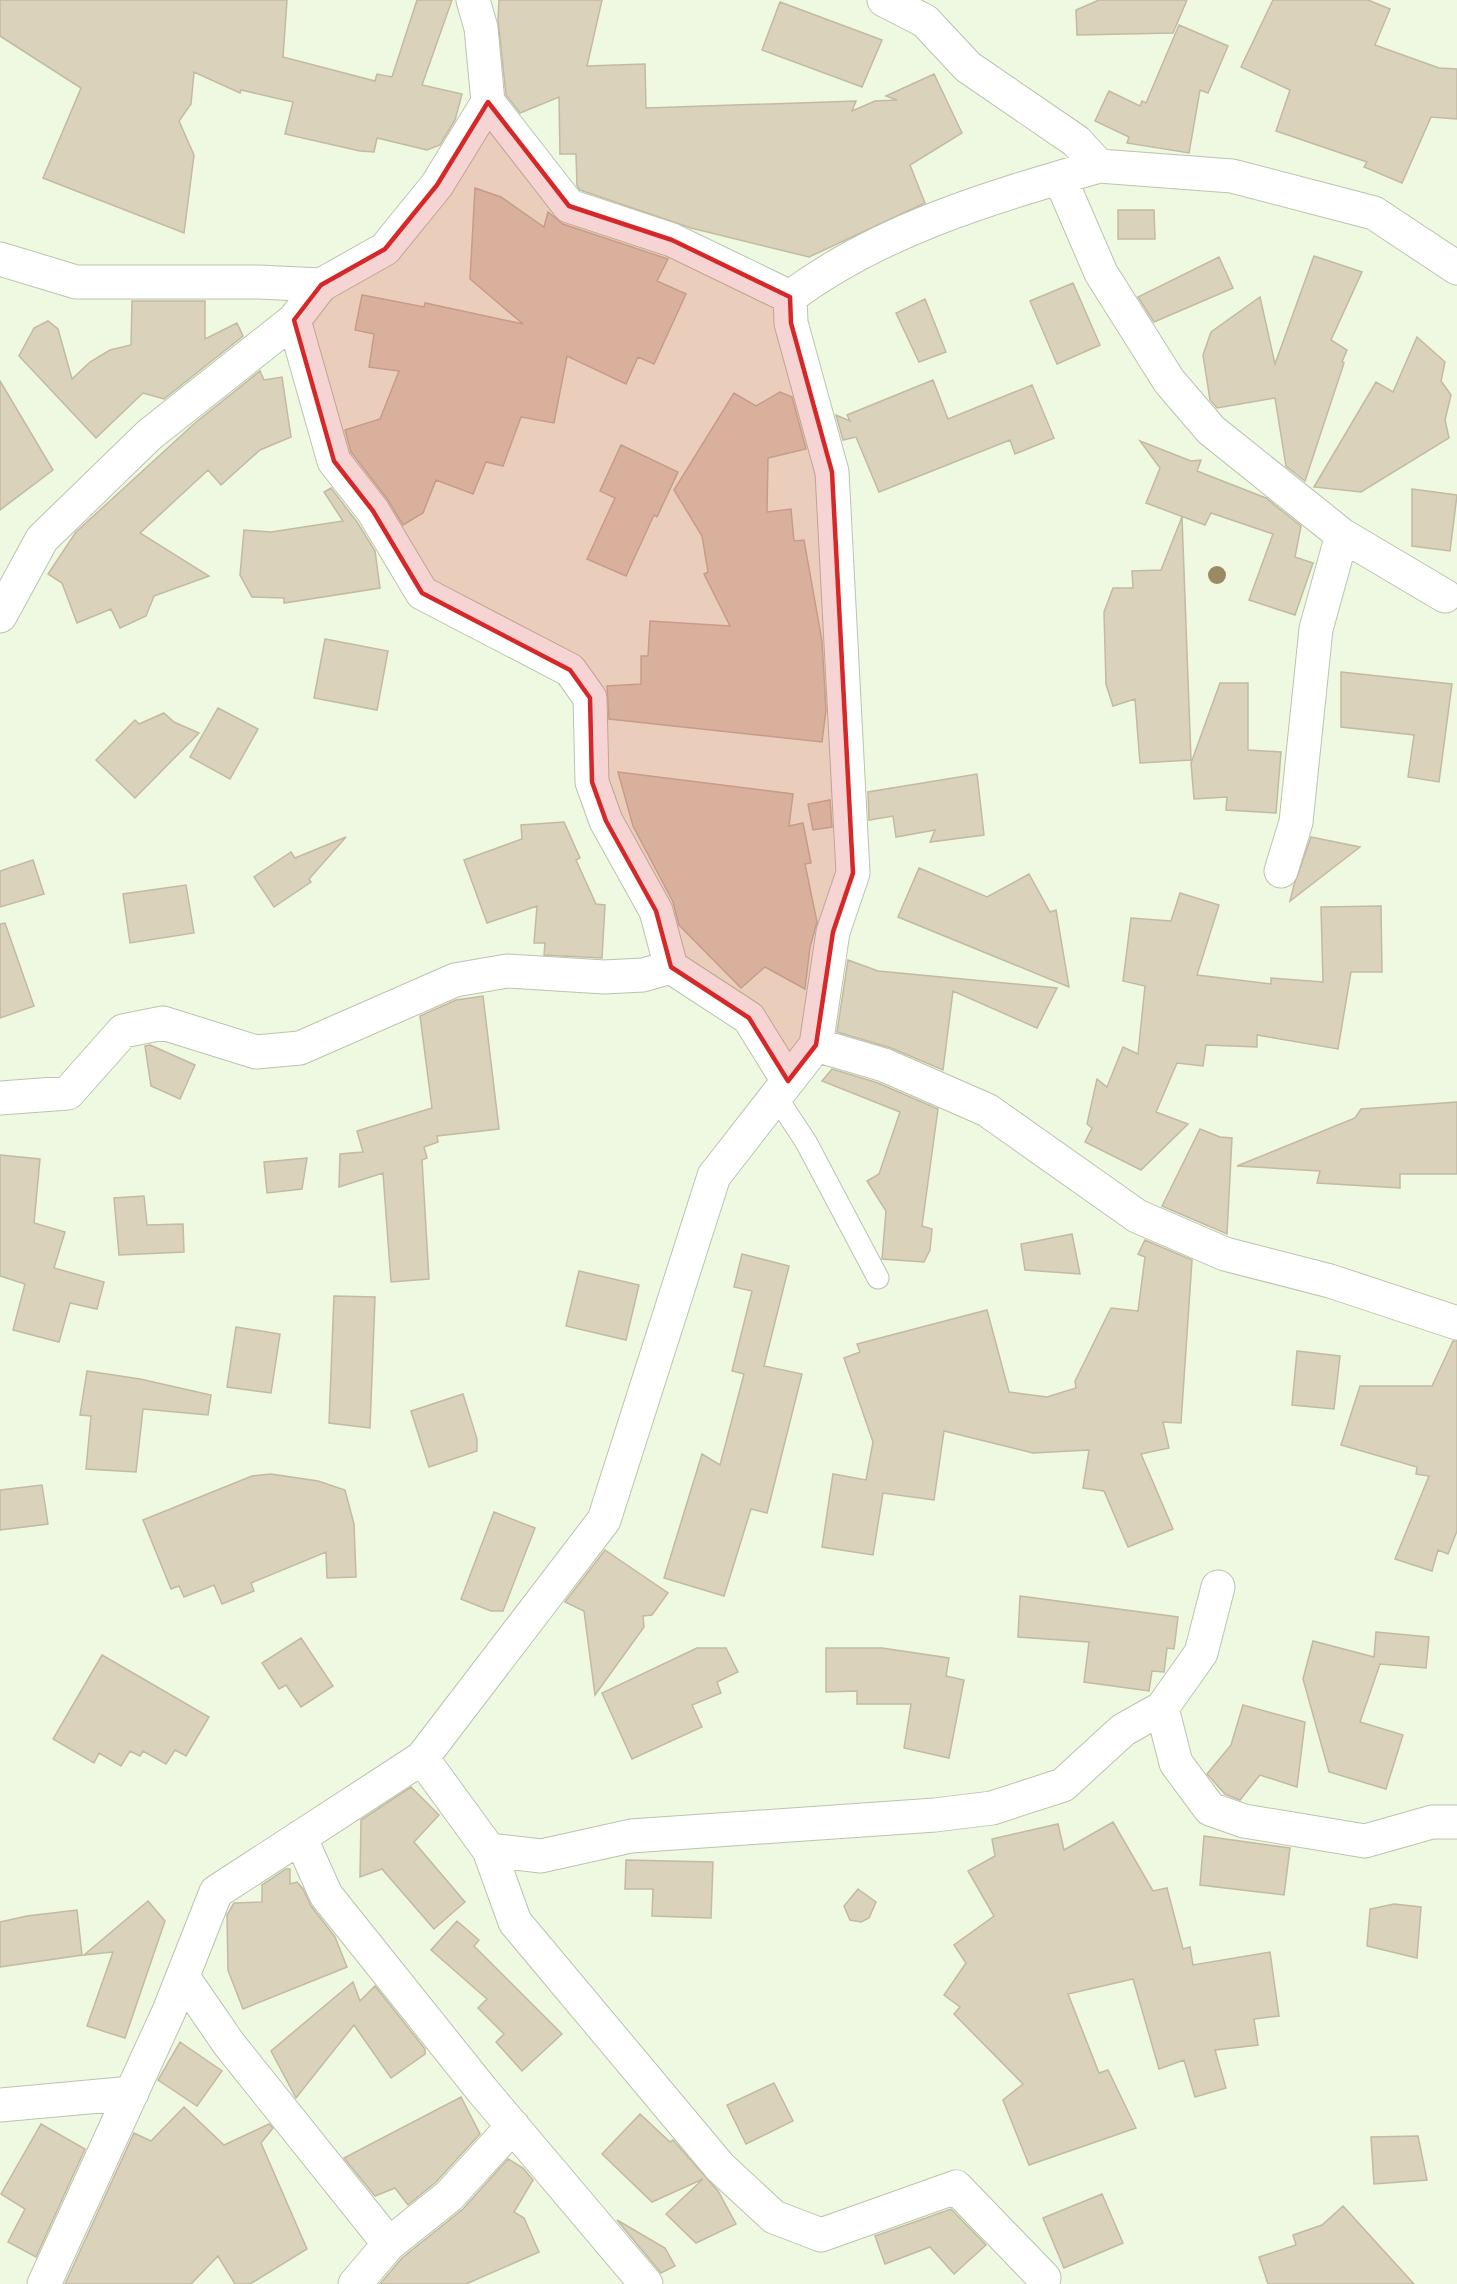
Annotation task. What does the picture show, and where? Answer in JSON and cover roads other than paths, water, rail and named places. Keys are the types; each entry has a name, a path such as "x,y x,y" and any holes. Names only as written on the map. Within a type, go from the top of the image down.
{"street":[{"path":"473,0 481,28 488,102 569,206 672,240 790,297"},
{"path":"884,0 925,21 968,67 1076,141 1099,166"},
{"path":"0,616 42,539 149,435 294,320 321,285 385,249 437,184 488,102"},
{"path":"790,297 823,272 954,210 1099,166 1232,176 1374,213 1457,268"},
{"path":"1060,178 1101,273 1169,381 1211,430 1342,535 1445,596"},
{"path":"0,259 76,282 321,285"},
{"path":"44,2284 183,1977 216,1892 422,1758 604,1520 714,1176 816,1045 832,932 853,873 832,472 791,323 790,297"},
{"path":"294,320 334,461 373,511 422,593 570,670 590,698 592,782 606,822 657,911 671,967 749,1018 783,1089"},
{"path":"1281,871 1296,822 1316,629 1342,535"},
{"path":"0,1098 68,1093 123,1031 163,1023 256,1052 300,1048 455,980 507,971 604,977 633,976 671,967"},
{"path":"816,1045 884,1065 987,1110 1137,1216 1225,1254 1330,1281 1457,1323"},
{"path":"489,1850 541,1856 631,1836 935,1815 992,1808 1063,1785 1123,1730 1162,1708 1201,1653 1218,1587"},
{"path":"1162,1708 1176,1763 1210,1809 1244,1821 1365,1841 1431,1822 1457,1822"},
{"path":"422,1758 489,1850 515,1922 720,2167 774,2217 821,2235 956,2187 1044,2278"},
{"path":"300,1837 326,1895 513,2126 646,2284"},
{"path":"183,1977 229,2044 389,2244"},
{"path":"0,2105 132,2092"},
{"path":"355,2284 389,2244 449,2196 513,2126"}],"lane":[{"path":"783,1089 806,1142 878,1278"}]}
